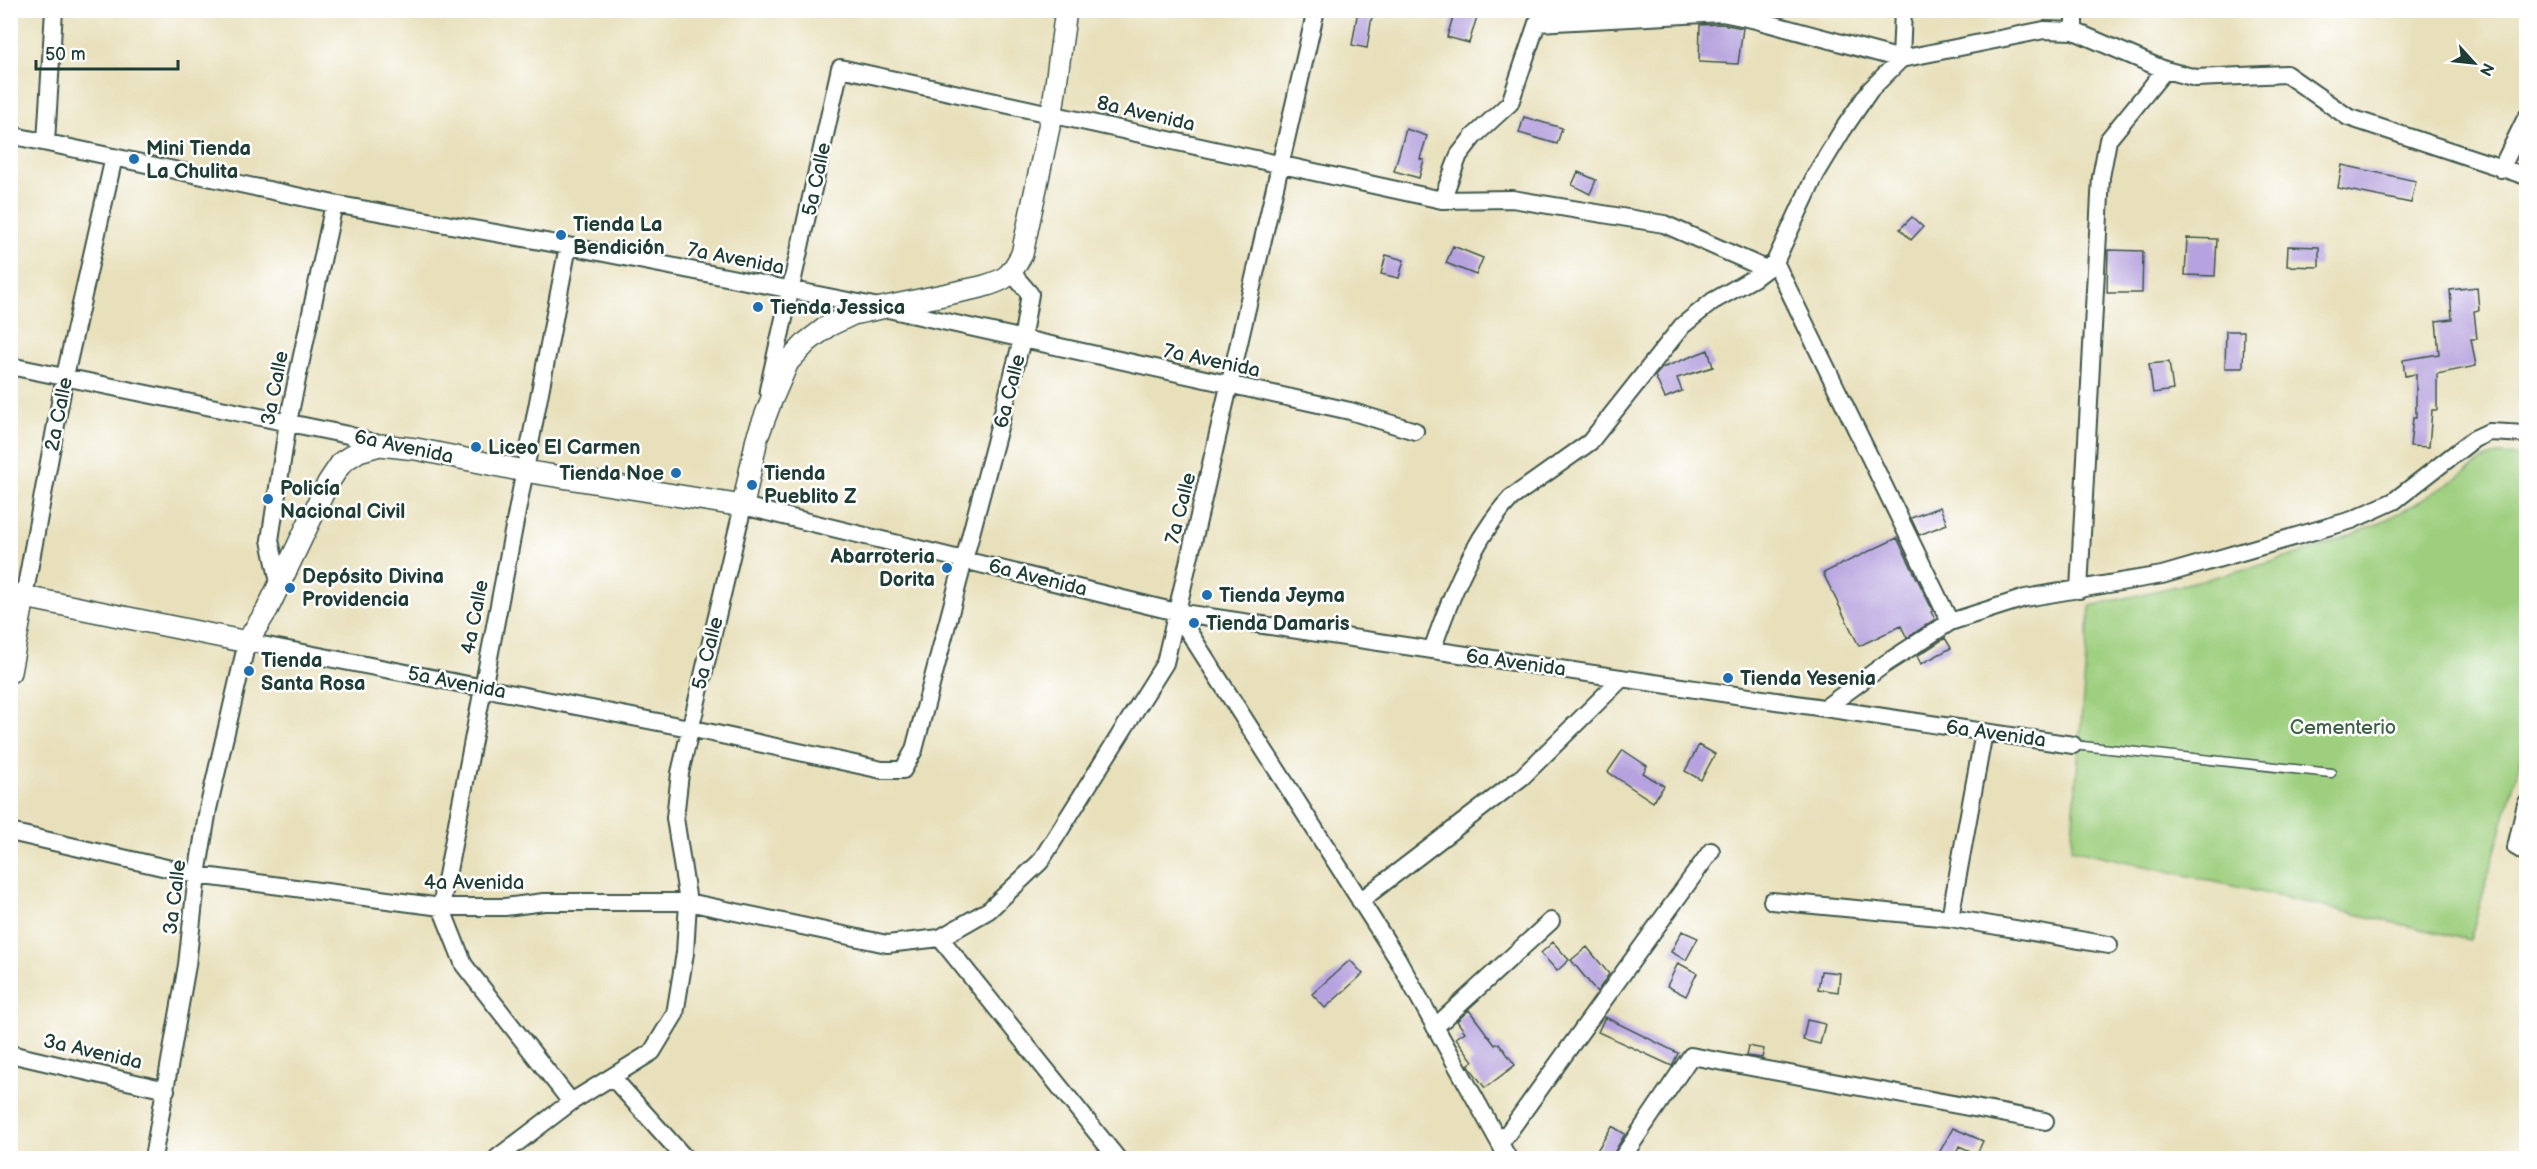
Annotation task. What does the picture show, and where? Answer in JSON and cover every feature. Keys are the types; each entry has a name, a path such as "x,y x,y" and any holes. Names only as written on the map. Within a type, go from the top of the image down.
{"street":[{"path":"46,142 54,10"},
{"path":"758,438 788,362 807,342 828,326 853,314 879,307 981,287 998,282 1012,273 1022,254 1052,113 1066,10"},
{"name":"7a Calle","path":"940,938 989,910 1040,862 1165,663 1316,10"},
{"path":"1432,650 1450,597 1465,566 1503,507 1511,498 1590,441 1682,326 1713,301 1770,266 1816,174 1842,131 1870,90 1901,60 1903,10"},
{"path":"2074,10 2074,31"},
{"path":"1442,200 1459,155 1473,137 1510,103 1537,23 1722,13 1757,15 1901,60 2044,30 2074,31 2165,70 2196,78 2286,74 2348,117 2526,176"},
{"name":"8a Avenida","path":"840,68 1442,200 1512,199 1664,224 1770,266"},
{"name":"5a Calle","path":"497,1158 571,1102 652,1052 675,1014 685,953 688,902 675,818 680,773 743,506 840,68"},
{"path":"2079,590 2101,177 2108,140 2165,70"},
{"path":"2501,169 2526,118"},
{"name":"7a Avenida","path":"10,135 334,204 568,246 879,307 1350,411 1415,431"},
{"name":"2a Calle","path":"10,672 17,595 114,157"},
{"name":"3a Calle","path":"279,582 270,540 288,422 334,204"},
{"name":"4a Calle","path":"441,907 568,246"},
{"path":"1770,266 1950,622"},
{"name":"6a Calle","path":"903,770 914,750 1022,340 1030,294 1012,273"},
{"name":"6a Avenida","path":"10,366 288,422 348,435 380,445 416,449 524,471 743,506 1176,612 2073,745"},
{"path":"1826,708 1885,663 1950,622 2025,598 2162,575 2352,520 2394,501 2474,439 2489,432 2526,434"},
{"path":"247,642 267,609 328,483 342,462 359,451 380,445"},
{"name":"5a Avenida","path":"17,595 689,728 882,771 903,770"},
{"path":"1176,612 1397,958 1504,1151 1711,851"},
{"name":"3a Calle","path":"153,1158 187,965 197,875 219,755 247,642"},
{"path":"1360,901 1522,777 1622,678"},
{"path":"1950,918 1984,732"},
{"path":"2526,804 2516,847 2526,853"},
{"name":"4a Avenida","path":"10,832 197,875 441,907 505,907 544,902 688,902 887,944 940,938"},
{"path":"1772,901 1950,918 2109,945"},
{"path":"441,907 464,965 571,1102"},
{"path":"1435,1027 1551,921"},
{"path":"940,938 1117,1158"},
{"name":"3a Avenida","path":"10,1053 166,1090"},
{"path":"1622,1158 1691,1056 2045,1121"},
{"path":"612,1077 685,1158"}],"lane":[{"path":"2073,745 2331,773"}],"green space":[{"name":"Cementerio","path":"2497,455 2526,456 2526,741 2470,940 2071,849 2090,606 2249,568 2327,544 2401,512 2487,458"}],"building":[{"path":"1358,10 1373,10 1367,48 1352,45"},
{"path":"1455,10 1479,10 1469,43 1447,37"},
{"path":"1721,24 1743,28 1738,64 1699,62 1700,25"},
{"path":"1524,117 1562,128 1557,144 1519,133"},
{"path":"1406,129 1427,136 1420,159 1424,160 1419,178 1394,171"},
{"path":"2342,165 2416,181 2411,203 2338,188"},
{"path":"1578,172 1596,180 1590,194 1572,185"},
{"path":"1912,217 1923,227 1911,240 1900,229"},
{"path":"2187,238 2217,239 2215,276 2185,275"},
{"path":"1453,246 1483,258 1476,275 1446,263"},
{"path":"2288,246 2319,247 2319,267 2287,266"},
{"path":"2108,250 2143,251 2142,293 2107,293"},
{"path":"1386,255 1404,260 1399,278 1381,274"},
{"path":"2477,287 2479,310 2474,311 2477,339 2471,339 2476,366 2437,374 2437,410 2432,410 2429,447 2410,446 2413,418 2416,418 2416,374 2405,376 2403,360 2439,354 2436,321 2452,319 2450,290"},
{"path":"2226,331 2244,331 2243,368 2225,368"},
{"path":"1708,350 1713,367 1677,378 1682,391 1665,398 1655,376 1662,368"},
{"path":"2169,362 2173,390 2153,393 2149,364"},
{"path":"1940,507 1947,524 1919,535 1911,518"},
{"path":"1897,538 1935,619 1907,638 1901,626 1859,646 1823,573"},
{"path":"1945,638 1951,648 1921,664 1917,656"},
{"path":"1699,745 1715,754 1701,780 1685,771"},
{"path":"1623,750 1647,766 1643,773 1664,786 1653,802 1608,772"},
{"path":"1682,931 1698,938 1686,960 1671,952"},
{"path":"1553,942 1569,960 1557,971 1541,953"},
{"path":"1587,947 1609,974 1597,992 1571,960"},
{"path":"1350,960 1363,974 1325,1008 1312,994"},
{"path":"1678,963 1697,973 1686,996 1667,986"},
{"path":"1821,971 1840,973 1838,992 1818,989"},
{"path":"1469,1010 1495,1045 1499,1043 1515,1065 1485,1088 1468,1065 1473,1061 1456,1038 1465,1032 1457,1021"},
{"path":"1605,1017 1678,1053 1672,1066 1598,1032"},
{"path":"1807,1020 1825,1024 1820,1044 1803,1040"},
{"path":"1748,1046 1764,1049 1762,1058 1746,1056"},
{"path":"1612,1126 1625,1134 1611,1158 1606,1158 1596,1152"},
{"path":"1953,1128 1983,1141 1977,1154 1959,1146 1954,1158 1938,1155"}],"place":[{"name":"Mini Tienda La Chulita","path":"134,159"},
{"name":"Tienda La Bendición","path":"561,235"},
{"name":"Tienda Jessica","path":"758,307"},
{"name":"Liceo El Carmen","path":"476,447"},
{"name":"Tienda Noe","path":"676,473"},
{"name":"Tienda Pueblito Z","path":"752,485"},
{"name":"Policía Nacional Civil","path":"268,499"},
{"name":"Abarroteria Dorita","path":"947,568"},
{"name":"Depósito Divina Providencia","path":"290,588"},
{"name":"Tienda Jeyma","path":"1207,595"},
{"name":"Tienda Damaris","path":"1194,623"},
{"name":"Tienda Santa Rosa","path":"249,671"},
{"name":"Tienda Yesenia","path":"1728,678"}]}
